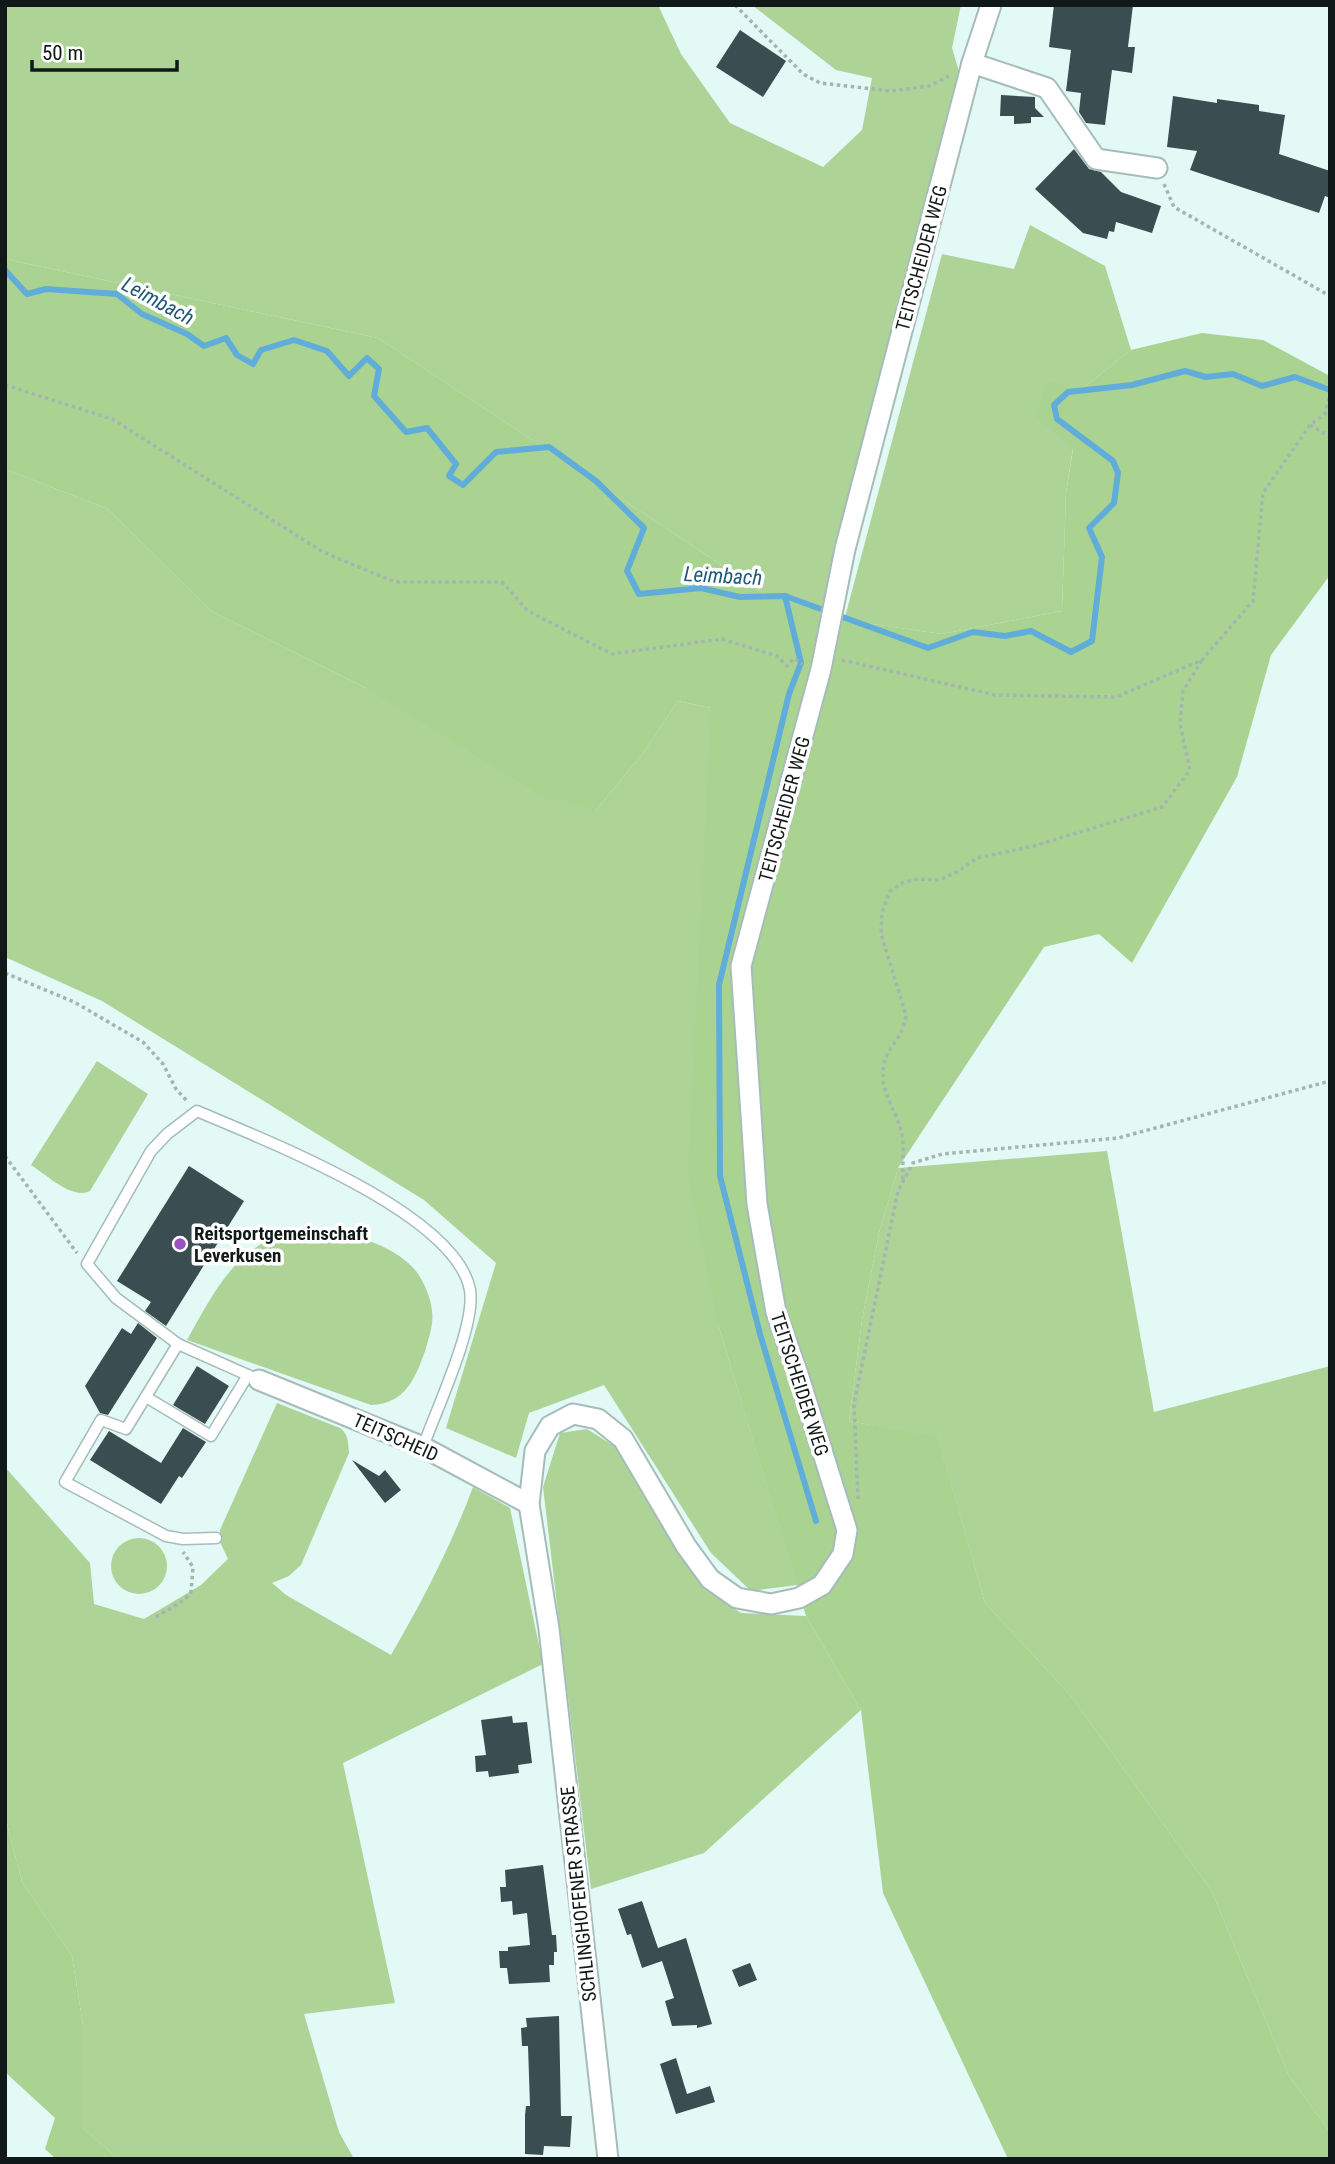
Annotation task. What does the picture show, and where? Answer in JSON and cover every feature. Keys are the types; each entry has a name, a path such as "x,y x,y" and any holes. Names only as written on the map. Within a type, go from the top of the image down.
{"street":[{"name":"TEITSCHEIDER WEG","path":"847,1530 799,1374 776,1312 757,1204 741,966 825,650 845,549 972,63 990,5"},
{"path":"972,63 1047,88 1096,159 1157,168"},
{"name":"TEITSCHEID","path":"253,1378 423,1447 529,1504"},
{"name":"SCHLINGHOFENER STRASSE","path":"608,2159 549,1629 529,1504 536,1451 550,1426 573,1414 598,1419 623,1438 686,1546 710,1579 737,1598 771,1604 799,1598 822,1585 843,1554 847,1530"}],"lane":[{"path":"146,1397 211,1436 253,1378 178,1344 116,1298 87,1264 151,1151 167,1134 197,1111 301,1157 393,1205 412,1217 447,1247 463,1270 470,1292 468,1326 423,1447"},
{"path":"178,1344 126,1429 101,1420 65,1482 166,1536 183,1539 216,1538"}],"path":[{"path":"735,5 803,74 820,83 891,91 912,89 941,81 972,63"},
{"path":"1157,168 1174,207 1330,296"},
{"path":"5,385 112,419 323,552 396,582 502,582 527,611 612,654 722,639 777,656 787,666 794,658 801,663"},
{"path":"903,1181 901,1131 883,1080 888,1049 900,1037 905,1027 906,1015 881,934 882,912 890,891 902,883 918,879 939,880 959,871 977,858 1034,846 1162,807 1191,770 1180,724 1184,691 1202,660 1253,601 1263,493 1310,425 1327,416 1330,393"},
{"path":"1310,425 1330,437"},
{"path":"825,650 995,695 1116,696 1202,660"},
{"path":"5,973 74,1002 143,1042 163,1064 176,1089 197,1111"},
{"path":"847,1530 859,1505 854,1404 898,1191 913,1163 942,1154 1118,1138 1330,1081"},
{"path":"5,1157 65,1239 87,1264"},
{"path":"156,1617 184,1600 191,1592 193,1567 184,1553 166,1536"}],"green space":[{"path":"5,5 658,5 681,54 730,123 823,167 862,130 872,78 836,70 752,5 961,5 952,48 960,75 821,610 765,594 378,338 5,259"},
{"path":"1030,225 1105,266 1131,350 1082,389 1066,493 1062,611 942,634 865,623 845,617 942,254 1014,269"},
{"path":"5,259 378,338 765,594 865,623 942,634 1062,611 1066,493 1073,449 1035,417 1047,381 1082,389 1131,350 1202,333 1263,340 1330,376 1330,575 1271,655 1237,777 1132,963 1099,934 1044,947 898,1168 879,1233 862,1320 849,1421 938,1437 985,1603 1071,1696 1211,1890 1289,2076 1330,2132 1330,2159 1008,2159 883,1893 861,1710 806,1616 718,1324 688,1174 711,708 678,701 643,753 596,810 546,799 364,687 211,611 108,509 5,469"},
{"path":"5,469 108,509 211,611 364,687 596,810 643,753 678,701 711,708 718,1324 797,1585 751,1591 711,1553 604,1385 529,1413 516,1458 446,1428 496,1263 424,1200 102,1001 5,957"},
{"path":"97,1061 148,1094 90,1191 75,1192 31,1165"},
{"path":"1107,1151 1154,1412 1330,1366 1330,2132 1289,2076 1211,1890 1071,1696 985,1603 938,1438 849,1421 862,1320 879,1233 898,1168"},
{"path":"308,1229 351,1235 381,1246 406,1261 424,1285 430,1301 432,1325 413,1379 393,1400 371,1405 187,1340 223,1280 247,1254 276,1237"},
{"path":"277,1403 343,1430 347,1436 349,1453 301,1565 289,1576 272,1583 286,1595 391,1655 436,1572 473,1487 510,1508 543,1664 343,1763 395,2003 304,2014 339,2132 354,2159 118,2159 83,2128 83,2025 72,1956 22,1882 5,1816 5,1467 90,1563 94,1604 144,1619 201,1585 228,1559 219,1540 220,1530"},
{"path":"587,1429 619,1449 703,1588 741,1613 806,1616 861,1710 704,1853 591,1889 543,1487 560,1433"},
{"path":"133,1538 145,1538 159,1546 167,1560 165,1577 159,1586 145,1594 133,1594 116,1582 111,1572 111,1560 123,1543"},
{"path":"5,1816 22,1882 72,1956 83,2025 83,2128 118,2159 56,2159 45,2149 55,2118 5,2072"}],"building":[{"path":"1054,5 1133,5 1128,47 1135,47 1132,73 1112,70 1105,125 1086,123 1079,112 1081,93 1066,91 1071,50 1049,47"},
{"path":"740,30 786,61 763,97 716,67"},
{"path":"1001,95 1035,97 1035,108 1044,117 1031,117 1031,123 1014,124 1014,116 1000,116"},
{"path":"1173,96 1217,103 1217,99 1259,105 1259,111 1285,115 1279,154 1330,171 1330,198 1325,196 1319,213 1190,170 1197,151 1167,147"},
{"path":"1074,149 1089,169 1101,172 1121,192 1161,206 1152,233 1116,222 1114,232 1109,231 1107,239 1083,233 1035,189"},
{"path":"189,1166 244,1201 166,1326 145,1311 151,1302 117,1281"},
{"path":"138,1323 157,1338 108,1415 100,1413 85,1386 122,1328 131,1334"},
{"path":"197,1366 229,1386 205,1424 173,1405"},
{"path":"183,1428 206,1442 161,1504 90,1460 109,1431 161,1463"},
{"path":"352,1460 379,1476 385,1470 401,1490 385,1503"},
{"path":"512,1716 513,1723 527,1722 532,1763 518,1765 519,1773 489,1777 488,1771 476,1772 475,1756 486,1755 481,1720"},
{"path":"543,1865 552,1935 556,1935 557,1952 554,1952 554,1965 549,1965 550,1982 509,1984 507,1968 500,1968 499,1951 508,1951 508,1947 530,1945 527,1913 513,1915 512,1901 501,1902 500,1887 506,1887 505,1870"},
{"path":"642,1901 658,1948 686,1938 712,2024 697,2028 697,2025 672,2026 665,2001 674,1998 662,1961 642,1968 631,1934 627,1935 618,1909"},
{"path":"750,1963 757,1980 739,1987 732,1970"},
{"path":"559,2016 561,2116 572,2116 570,2147 544,2146 543,2155 525,2154 525,2115 526,2106 530,2106 528,2046 522,2046 521,2028 527,2027 526,2018"},
{"path":"676,2058 687,2094 710,2086 715,2102 676,2114 660,2064"}],"waterway":[{"name":"Leimbach","path":"5,270 27,294 46,289 117,294 142,314 187,334 204,346 226,338 237,355 253,364 261,350 294,340 327,351 349,376 367,358 379,369 374,396 406,432 427,428 456,464 449,476 463,485 496,452 549,447 596,481 644,528 627,571 639,594 701,588 740,597 785,596 928,648 973,632 1005,636 1031,631 1071,652 1092,641 1102,557 1089,528 1114,503 1118,473 1113,461 1057,419 1054,405 1068,392 1132,385 1185,371 1206,377 1233,374 1262,386 1295,377 1330,390"},
{"path":"785,596 801,663 789,694 719,985 720,1176 760,1334 816,1521"}],"place":[{"name":"Reitsportgemeinschaft Leverkusen","path":"180,1244"}]}
